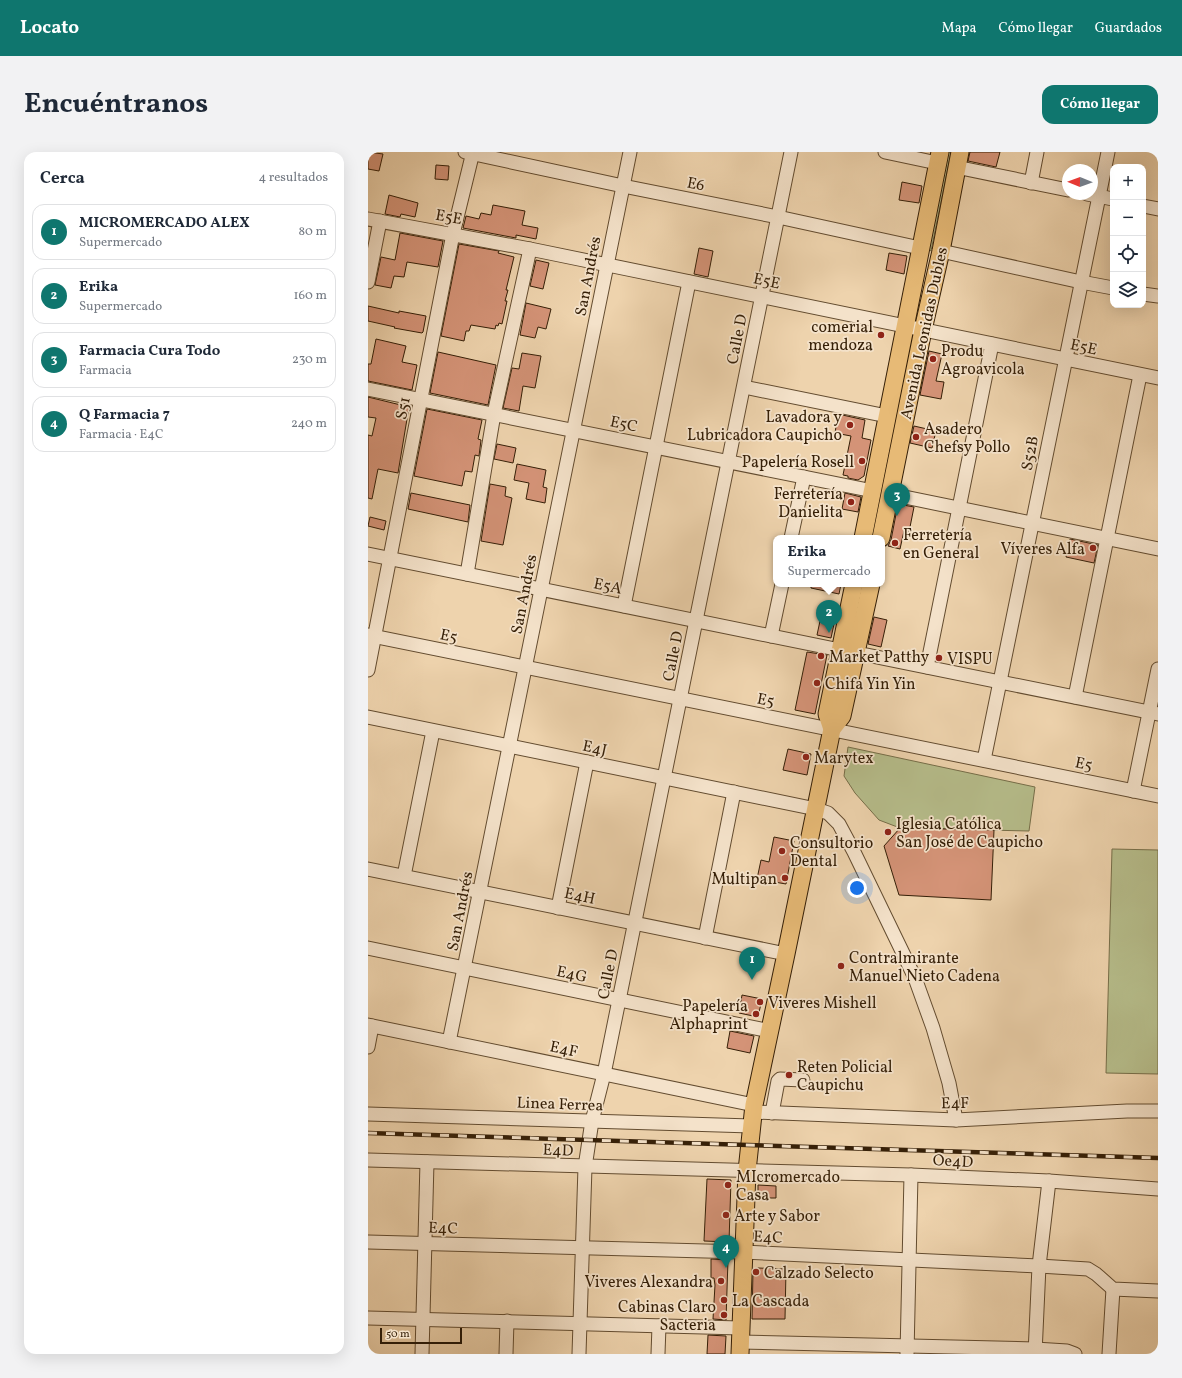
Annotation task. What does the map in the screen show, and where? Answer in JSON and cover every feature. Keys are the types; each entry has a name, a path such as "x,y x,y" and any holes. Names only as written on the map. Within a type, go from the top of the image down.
{"main road":[{"name":"Avenida Leonidas Dubles","path":"864,535 904,326 939,157"},
{"name":"Avenida Leonidas Dubles","path":"882,535 958,160"},
{"path":"848,651 854,587"},
{"path":"740,1341 747,1171 752,1114 832,729 827,714 870,587"}],"street":[{"name":"San Andrés","path":"449,1042 630,152"},
{"name":"Calle D","path":"579,1354 585,1166 592,1121 604,1074 791,152"},
{"path":"885,152 939,157"},
{"path":"1030,182 1037,152"},
{"name":"S52B","path":"1098,179 1108,152"},
{"name":"E6","path":"470,153 920,248"},
{"name":"S51","path":"368,670 371,636 391,558 470,153"},
{"path":"958,160 1030,182 1062,189"},
{"path":"1098,196 1110,198"},
{"name":"S52B","path":"984,760 1081,282 1091,200"},
{"path":"1146,207 1158,209"},
{"path":"368,282 374,220"},
{"name":"E5E","path":"374,220 530,249 1158,378"},
{"path":"467,574 494,414 530,249"},
{"path":"940,251 1110,287"},
{"path":"624,606 689,282"},
{"path":"1146,294 1158,296"},
{"path":"927,667 992,344"},
{"path":"1075,697 1140,374"},
{"path":"744,386 887,416"},
{"name":"E5C","path":"368,389 873,491"},
{"path":"792,535 804,477"},
{"path":"890,494 1158,549"},
{"name":"E5A","path":"368,554 1154,713"},
{"path":"771,636 781,587"},
{"name":"E5","path":"371,636 1158,796"},
{"path":"1133,791 1154,713 1158,669"},
{"name":"E4J","path":"368,717 816,809 828,813 839,824 854,852 916,978 933,1028 949,1083 956,1120"},
{"path":"404,876 433,731"},
{"path":"558,908 588,762"},
{"path":"705,938 734,792"},
{"name":"E4H","path":"368,869 786,954"},
{"name":"E4G","path":"368,948 770,1031"},
{"path":"368,1047 370,1026"},
{"name":"E4F","path":"370,1026 604,1074 752,1114 772,1113 956,1120 1127,1111 1158,1111"},
{"path":"772,1113 778,1081 780,1079 803,1080"},
{"name":"Linea Ferrea","path":"368,1114 592,1121 752,1114"},
{"name":"E4D","path":"368,1160 747,1171"},
{"path":"422,1354 427,1162"},
{"name":"Oe4D","path":"747,1171 911,1175 1049,1181 1158,1189"},
{"path":"907,1350 911,1175"},
{"path":"1035,1351 1039,1266 1049,1181"},
{"name":"E4C","path":"368,1242 743,1252 1039,1266 1088,1270 1096,1274 1113,1289"},
{"path":"1109,1354 1113,1289 1158,1291"},
{"path":"368,1318 659,1326 740,1341 821,1349 1067,1351 1075,1354"},
{"path":"506,1354 507,1321"},
{"path":"658,1354 659,1326"}],"green space":[{"path":"946,152 951,152 931,251 927,248"},
{"path":"848,747 1035,787 1029,831 900,828 879,820 855,793 844,776"},
{"path":"1112,849 1158,850 1158,1074 1106,1073"}],"building":[{"path":"368,152 383,154 379,171 368,169"},
{"path":"970,152 1000,152 996,167 968,161"},
{"path":"436,165 449,166 448,180 435,179"},
{"path":"902,182 922,186 919,203 899,200"},
{"path":"389,195 418,203 415,217 401,214 400,217 385,214"},
{"path":"493,205 525,211 522,225 538,228 536,239 516,235 516,238 463,228 466,216 479,219 481,213 491,215"},
{"path":"400,233 443,241 438,267 407,262 404,277 394,276 391,288 375,285 381,257 395,260"},
{"path":"459,244 499,251 498,253 514,257 506,290 508,290 505,301 507,301 502,324 499,323 498,326 496,325 495,329 471,325 469,331 466,331 464,341 441,336"},
{"path":"699,248 713,251 708,277 694,274"},
{"path":"889,253 907,256 904,274 886,270"},
{"path":"536,260 549,263 543,289 530,286"},
{"path":"526,303 551,309 546,329 538,327 535,338 520,335"},
{"path":"368,306 399,313 399,311 426,316 423,332 394,328 395,327 368,321"},
{"path":"376,339 406,346 402,362 417,365 412,390 368,381 368,364 371,364"},
{"path":"929,351 942,354 936,381 944,382 941,399 920,395"},
{"path":"438,352 496,365 488,405 430,393"},
{"path":"522,353 541,356 535,388 523,386 519,411 503,408 512,368 519,369"},
{"path":"368,397 409,407 398,473 378,469 372,499 368,498 368,435 372,436 376,418 368,417"},
{"path":"427,409 482,420 478,439 481,440 479,456 475,455 472,472 465,471 462,486 414,476"},
{"path":"838,414 865,420 862,438 871,440 864,476 858,480 848,478 848,476 843,475 851,436 835,433"},
{"path":"914,426 936,431 932,448 910,443"},
{"path":"497,444 516,448 513,463 494,459"},
{"path":"517,464 546,470 543,487 547,488 545,503 526,499 529,483 514,480"},
{"path":"490,484 506,487 505,496 512,498 503,545 481,541"},
{"path":"411,493 470,505 468,522 408,509"},
{"name":"Ferretería Danielita","path":"845,493 861,497 858,512 842,509"},
{"path":"898,504 914,507 909,532 904,531 900,549 888,546 891,540"},
{"path":"370,517 386,521 384,530 368,526"},
{"path":"1070,539 1098,545 1094,563 1066,557"},
{"path":"811,587 840,587 839,594"},
{"path":"823,607 837,610 831,638 817,635"},
{"path":"874,617 887,620 881,647 868,644"},
{"path":"807,652 827,655 815,714 795,710"},
{"path":"788,749 811,754 807,775 783,770"},
{"path":"900,828 994,830 991,900 899,895 884,846"},
{"path":"774,837 794,841 786,884 757,879 761,860 769,862"},
{"path":"742,995 762,999 758,1017 739,1013"},
{"path":"730,1031 754,1036 750,1053 727,1048"},
{"path":"707,1179 731,1180 729,1242 704,1241"},
{"path":"758,1185 776,1186 776,1198 758,1198"},
{"path":"711,1259 728,1260 726,1320 713,1319 715,1285 714,1278 711,1278"},
{"path":"758,1268 786,1269 785,1319 752,1319 753,1271"},
{"path":"708,1335 726,1336 725,1354 707,1354"}],"railway":[{"path":"368,1133 1158,1158"}],"place":[{"name":"comerial mendoza","path":"881,335"},
{"name":"Produ Agroavicola","path":"933,359"},
{"name":"Lavadora y Lubricadora Caupicho","path":"850,425"},
{"name":"Asadero Chefsy Pollo","path":"916,437"},
{"name":"Papelería Rosell","path":"862,461"},
{"name":"Ferretería Danielita","path":"851,502"},
{"name":"Farmacia Cura Todo","path":"897,516"},
{"name":"Ferretería en General","path":"895,543"},
{"name":"Víveres Alfa","path":"1093,548"},
{"name":"Erika","path":"829,633"},
{"name":"Market Patthy","path":"821,656"},
{"name":"VISPU","path":"939,658"},
{"name":"Chifa Yin Yin","path":"817,683"},
{"name":"Marytex","path":"806,757"},
{"name":"Iglesia Católica San José de Caupicho","path":"888,832"},
{"name":"Consultorio Dental","path":"782,851"},
{"name":"Multipan","path":"785,878"},
{"name":"Contralmirante Manuel Nieto Cadena","path":"841,966"},
{"name":"MICROMERCADO ALEX","path":"752,980"},
{"name":"Viveres Mishell","path":"760,1002"},
{"name":"Papelería Alphaprint","path":"756,1014"},
{"name":"Reten Policial Caupichu","path":"789,1075"},
{"name":"MIcromercado Casa","path":"728,1185"},
{"name":"Arte y Sabor","path":"726,1215"},
{"name":"Q Farmacia 7","path":"726,1268"},
{"name":"Calzado Selecto","path":"756,1272"},
{"name":"Viveres Alexandra","path":"721,1281"},
{"name":"La Cascada","path":"724,1300"},
{"name":"Cabinas Claro Sacteria","path":"724,1315"}]}
